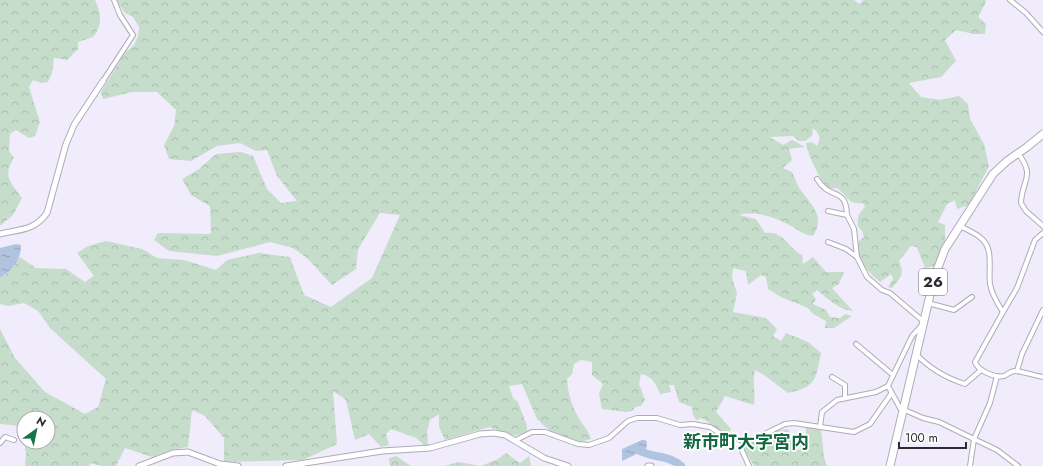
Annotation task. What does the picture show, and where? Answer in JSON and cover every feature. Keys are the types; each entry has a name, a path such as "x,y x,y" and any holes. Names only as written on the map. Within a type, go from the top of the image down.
{"main road":[{"name":"26","path":"890,466 922,323 934,278 945,250 993,174 1007,160 1043,134"}],"street":[{"path":"0,234 32,227 40,223 47,213 66,144 74,125 133,35 120,15 114,0"},
{"path":"1010,0 1026,13 1043,32"},
{"path":"1018,153 1027,165 1028,172 1021,202 1026,211 1043,226"},
{"path":"817,179 827,191 839,194 844,198 847,204 847,215 854,229 857,257 867,277 882,290 890,293 922,323 912,336 888,386 876,392 837,400 822,412 820,427"},
{"path":"828,211 847,215"},
{"path":"960,226 977,234 986,244 989,251 990,282 992,293 1003,312"},
{"path":"1043,233 1035,240 1017,288 975,362 981,370 997,376 1017,371 1043,377"},
{"path":"828,242 846,249 857,257"},
{"path":"928,303 954,310 972,297"},
{"path":"1017,371 1022,354 1043,310"},
{"path":"856,344 893,375"},
{"path":"916,353 924,363 946,378 965,384 981,370"},
{"path":"970,466 974,438 990,403 997,376"},
{"path":"832,377 845,385 845,398"},
{"path":"888,386 900,408 974,438 997,450 1018,466"},
{"path":"740,446 785,424 794,423 854,432 870,424 891,394"},
{"path":"516,440 532,432 545,432 578,444 589,444 609,438 628,421 657,418 680,425 704,425 740,446 749,466"},
{"path":"286,466 382,451 430,448 480,434 494,433 505,435 516,440 544,458 568,466"},
{"path":"0,443 5,436 14,440"},
{"path":"139,466 149,464 173,453 188,452 220,464 238,466"}],"green space":[{"path":"0,0 95,0 99,9 100,24 93,37 78,42 78,49 67,60 54,58 52,73 48,82 41,83 33,80 29,87 40,122 35,136 29,138 16,130 10,134 9,151 14,158 10,164 8,175 11,183 22,198 13,215 0,226"},
{"path":"116,0 854,0 860,4 863,0 986,0 978,17 986,24 985,34 974,34 956,30 945,40 956,61 941,77 909,83 921,97 940,100 959,96 968,104 970,119 984,144 989,166 969,205 957,209 955,200 947,204 938,222 945,225 945,241 934,266 925,268 917,247 911,246 899,261 902,273 892,288 888,287 893,279 891,274 880,282 863,265 858,254 858,242 864,237 858,226 859,215 865,207 863,203 850,201 840,190 836,188 829,189 815,168 806,143 812,142 817,146 819,136 817,132 813,128 812,136 805,141 799,141 793,136 770,137 783,145 792,140 805,147 789,149 792,160 783,168 792,172 798,186 815,210 818,221 817,228 813,236 802,233 780,221 760,214 739,215 756,219 765,233 777,234 781,237 802,255 803,264 813,257 826,272 844,272 839,284 832,288 853,311 838,306 817,290 812,294 816,299 813,304 826,310 830,317 840,318 845,314 852,316 834,328 825,328 826,321 813,314 808,308 781,297 768,289 766,277 761,275 748,285 746,271 733,268 732,278 737,293 733,312 766,318 777,329 773,336 781,341 786,333 808,342 821,353 816,376 809,385 804,388 788,393 755,370 754,405 725,396 716,412 731,429 728,437 702,418 696,420 693,415 692,407 679,402 674,385 669,385 671,392 660,394 653,381 641,374 639,384 645,400 641,406 635,407 632,411 626,412 602,409 599,394 603,384 592,375 592,362 581,360 574,364 572,374 567,379 569,395 577,415 591,439 580,442 551,432 537,419 522,384 509,386 513,398 518,402 527,426 527,431 521,434 512,436 490,427 445,440 439,427 439,414 430,420 427,432 428,445 425,446 416,438 391,429 386,434 389,445 381,447 369,434 355,440 346,400 333,391 337,444 303,460 224,462 224,438 205,416 192,410 188,447 171,450 152,457 125,448 116,466 101,466 91,463 89,466 25,466 25,450 56,450 56,410 16,410 16,425 0,424 0,329 15,358 45,392 85,414 98,407 106,379 50,328 38,311 24,303 9,306 0,304 0,278 7,273 20,257 36,268 66,269 85,282 94,276 77,253 88,246 106,241 142,249 157,258 184,260 216,270 227,260 259,253 290,257 304,295 331,307 372,278 400,215 380,213 358,249 356,269 332,285 307,258 293,248 270,242 217,256 169,251 154,240 158,233 211,234 210,206 191,195 182,179 199,169 216,154 241,152 253,156 267,189 281,203 297,201 277,176 267,150 256,151 240,143 217,146 191,161 169,159 164,145 174,126 176,110 157,92 132,92 103,99 101,92 125,53 134,45 138,36 139,27 133,17 125,13"},
{"path":"806,427 821,429 824,457 827,466 754,466 744,448 745,446 775,431 788,429 797,450 802,449 800,446 802,441 810,438 806,435"},
{"path":"506,453 520,463 529,456 531,466 481,466 498,459"},
{"path":"396,456 411,466 390,466 389,458"},
{"path":"459,462 480,466 444,466"}],"water":[{"path":"16,244 21,245 18,260 8,272 0,278 0,248"},
{"path":"642,440 647,442 646,451 622,461 622,449"}],"waterway":[{"path":"640,451 650,455 666,458 681,466"}],"district":[{"name":"新市町大字宮内","path":"746,442"}]}
